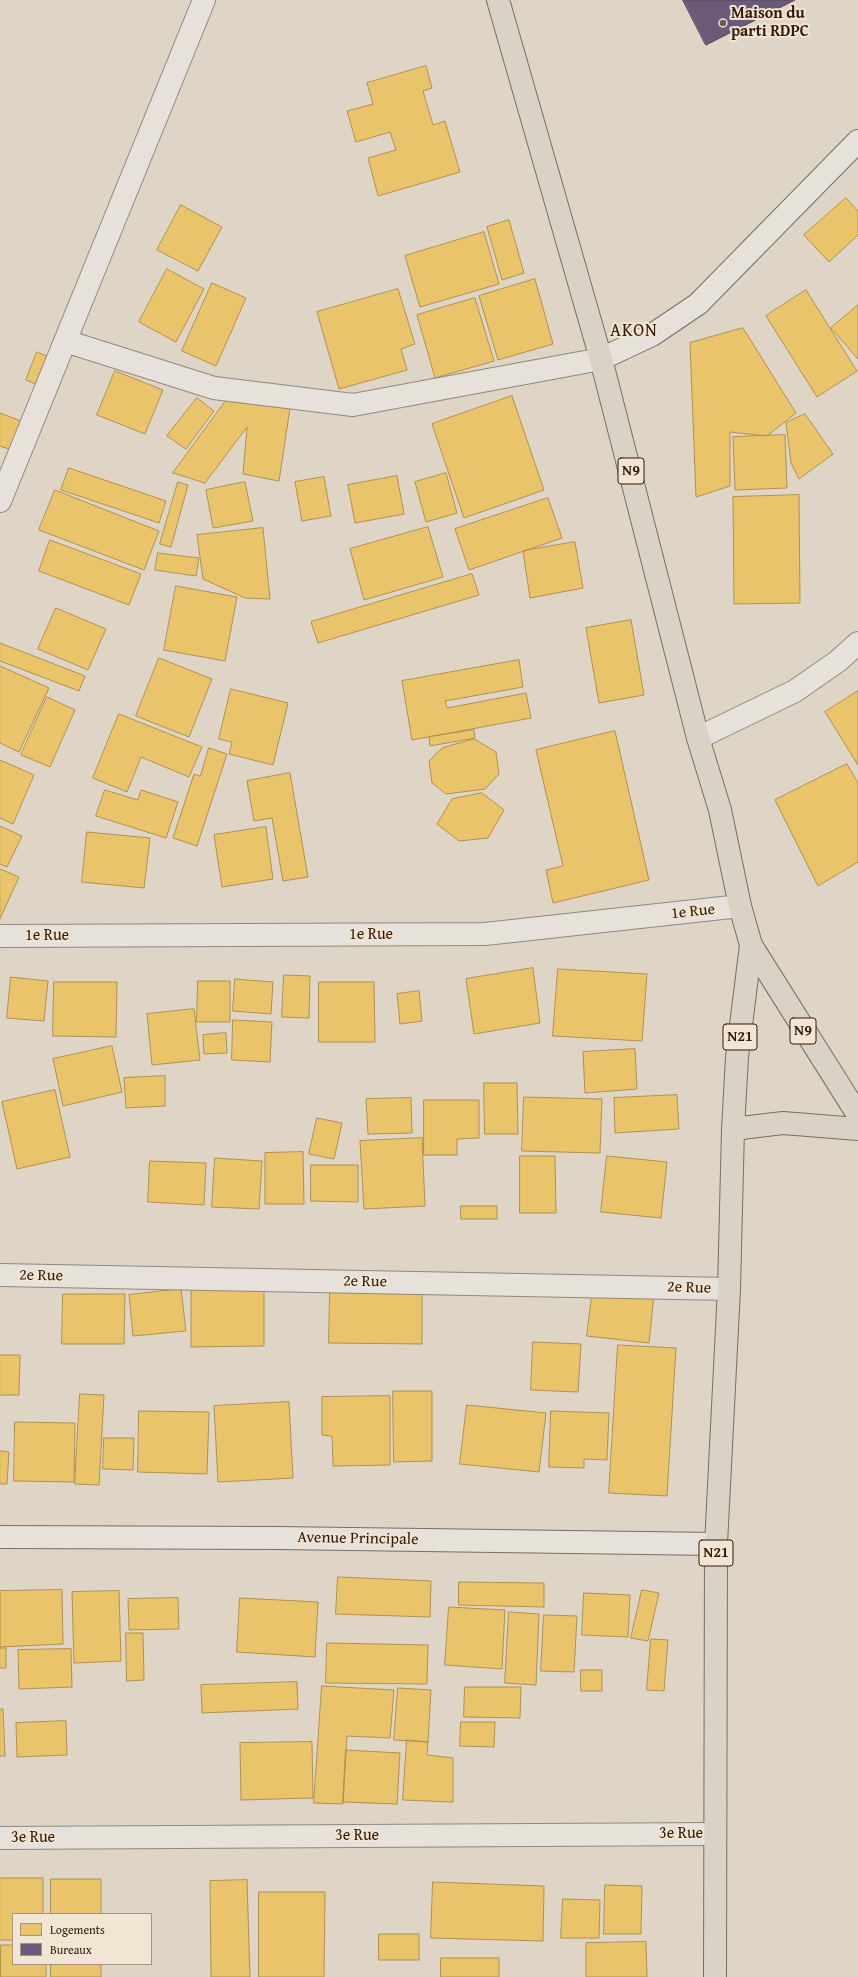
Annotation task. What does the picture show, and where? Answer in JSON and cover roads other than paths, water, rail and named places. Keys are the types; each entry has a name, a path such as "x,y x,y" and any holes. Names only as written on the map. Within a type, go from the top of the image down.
{"main road":[{"name":"N9","path":"498,0 601,359 698,738 720,810 740,906 751,945 858,1116"},
{"name":"N21","path":"715,1977 714,1834 716,1544 730,1289 733,1129 737,1057 751,945"},
{"path":"733,1129 783,1123 858,1129"}],"street":[{"path":"0,501 204,0"},
{"path":"65,341 214,388 353,405 601,359 652,335 698,304 858,141"},
{"path":"698,738 795,691 838,661 858,643"},
{"name":"1e Rue","path":"0,936 485,934 740,906"},
{"name":"2e Rue","path":"0,1275 730,1289"},
{"name":"Avenue Principale","path":"0,1537 269,1538 716,1544"},
{"name":"3e Rue","path":"0,1838 714,1834"}],"place":[{"name":"Maison du parti RDPC","path":"723,23"}],"district":[{"name":"AKON","path":"634,331"}]}
